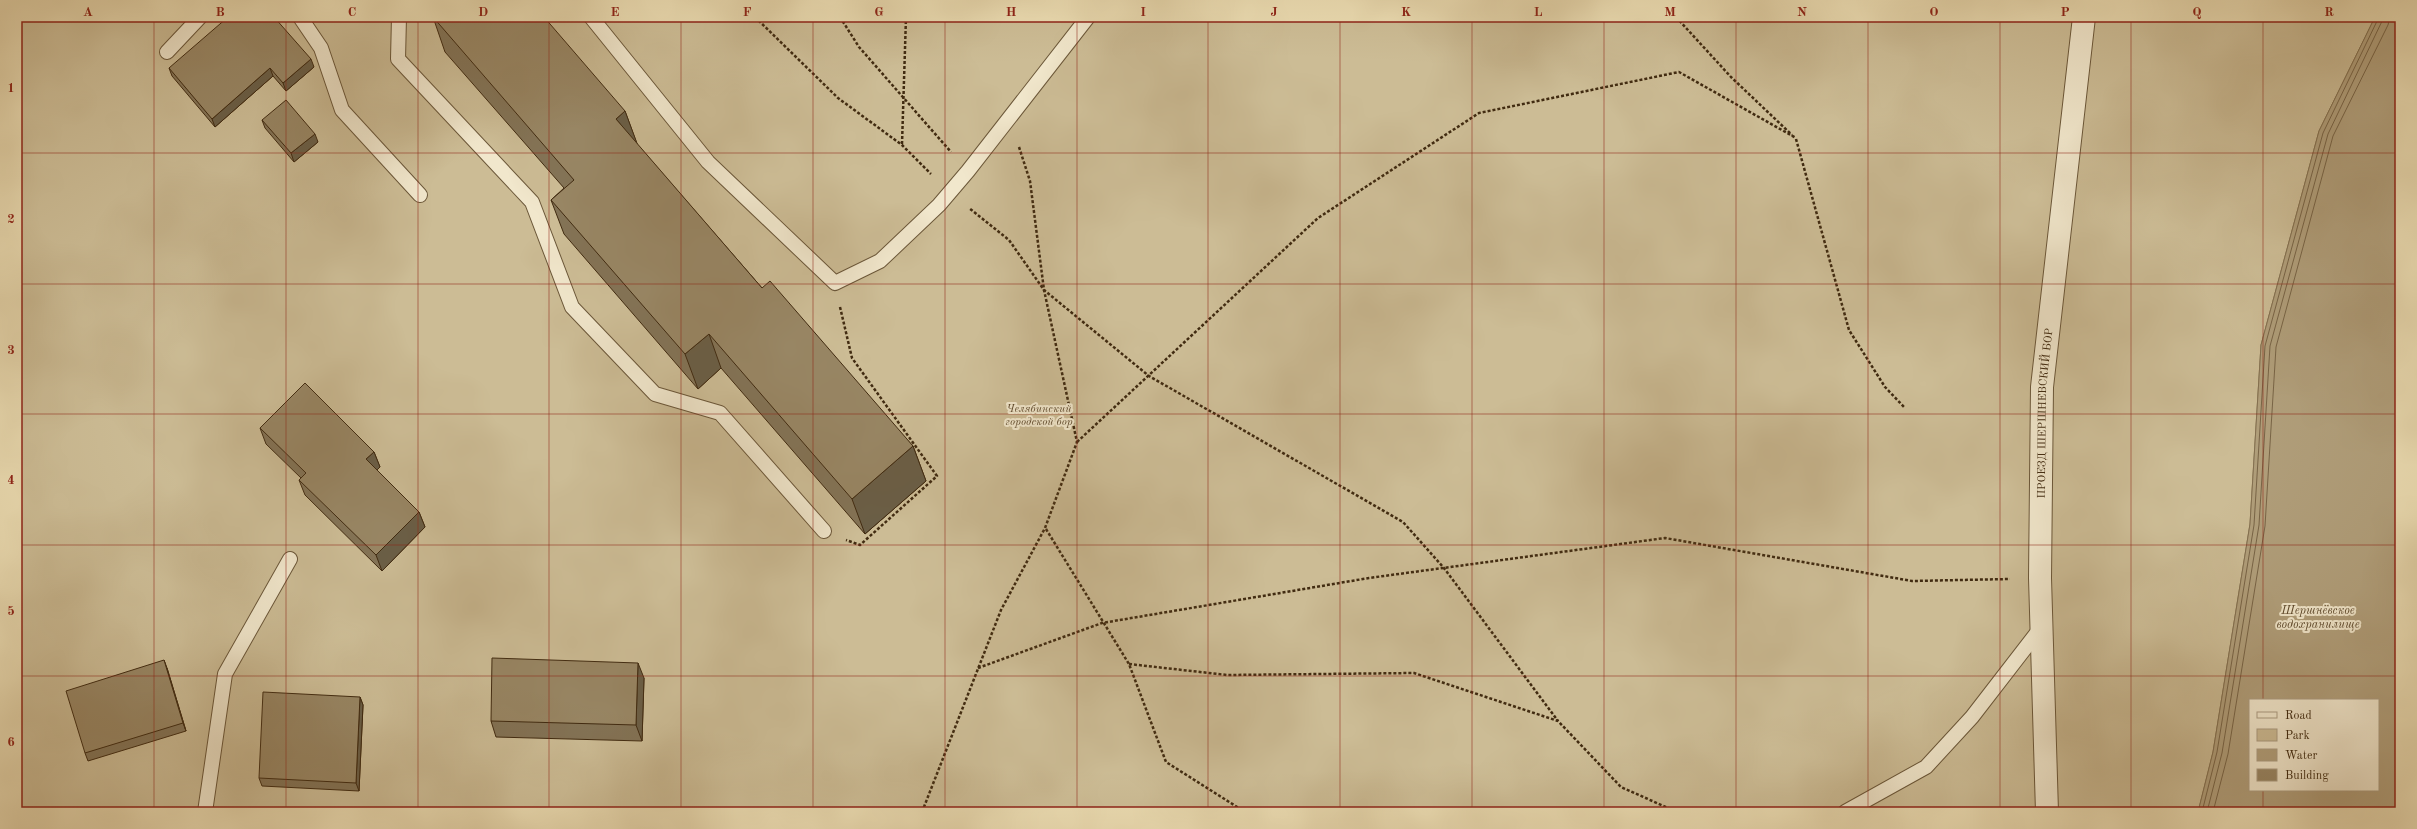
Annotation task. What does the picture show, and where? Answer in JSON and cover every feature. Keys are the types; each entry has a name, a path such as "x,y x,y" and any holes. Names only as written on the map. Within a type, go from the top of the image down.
{"street":[{"name":"ПРОЕЗД ШЕРШНЕВСКИЙ БОР","path":"2047,812 2040,629 2042,387 2084,17"}],"lane":[{"path":"167,52 200,17"},
{"path":"300,17 321,48 342,110 420,195"},
{"path":"399,17 398,59 532,202 572,307 655,394 720,413 824,531"},
{"path":"591,17 708,162 835,283 880,261 952,190 1088,17"},
{"path":"205,812 225,674 290,559"},
{"path":"1845,812 1926,767 1972,717 2040,629"}],"path":[{"path":"755,17 838,98 902,145 928,172 952,190 968,207 1009,240 1044,290 1149,376 1403,522 1444,568 1558,721 1621,787 1677,812"},
{"path":"840,17 860,47 968,171"},
{"path":"902,145 906,17"},
{"path":"1676,17 1731,77 1796,138 1849,330 1885,387 1906,408"},
{"path":"922,812 1001,610 1045,528 1077,442 1318,218 1479,113 1678,72 1796,138"},
{"path":"1009,118 1030,181 1044,290 1077,442"},
{"path":"824,531 860,545 937,476 852,358 835,283"},
{"path":"1045,528 1102,623 1129,664 1166,762 1245,812"},
{"path":"978,668 1102,623 1368,578 1665,538 1912,581 2040,578"},
{"path":"1129,664 1227,675 1414,673 1558,721"}],"green space":[{"name":"Челябинский городской бор","path":"17,17 2375,17 2319,131 2261,345 2250,524 2213,752 2198,812 17,812"}],"water":[{"name":"Шершнёвское водохранилище","path":"2375,17 2400,17 2400,812 2198,812 2213,752 2250,524 2261,345 2319,131"}],"building":[{"path":"228,17 274,17 311,59 283,83 270,68 212,119 169,68"},
{"path":"433,17 544,17 625,111 616,119 762,288 770,281 913,446 852,499 709,334 685,354 551,200 574,180"},
{"path":"286,100 315,134 291,153 262,120"},
{"path":"305,383 374,452 366,459 419,512 376,555 299,480 306,473 260,428"},
{"path":"492,658 638,663 636,725 491,721"},
{"path":"164,660 183,723 85,753 66,691"},
{"path":"263,692 360,697 356,783 259,778"}]}
